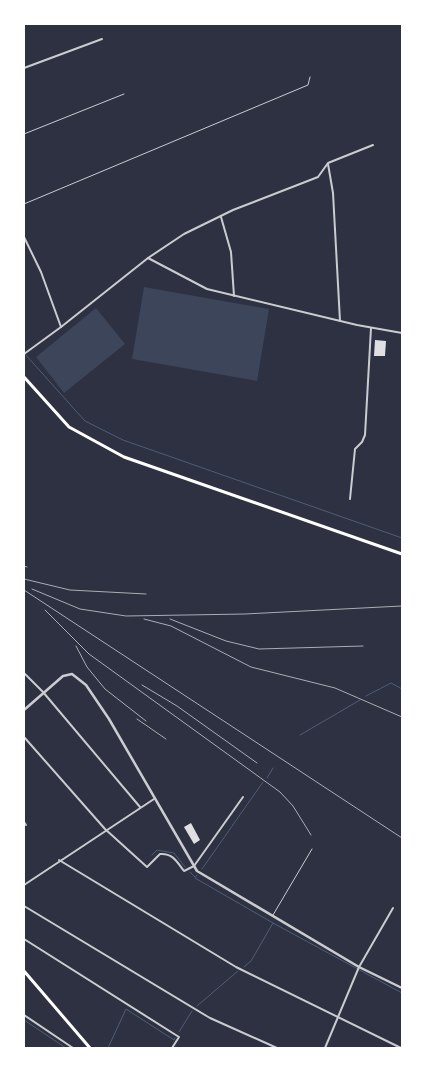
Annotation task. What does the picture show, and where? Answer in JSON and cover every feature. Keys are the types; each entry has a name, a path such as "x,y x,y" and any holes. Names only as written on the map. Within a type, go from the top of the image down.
{"main road":[{"path":"24,377 69,427 124,458 402,554"},
{"path":"24,971 90,1048"}],"street":[{"path":"24,68 102,40"},
{"path":"24,354 148,258 184,234 318,176 328,163 373,145"},
{"path":"328,163 333,193 340,321"},
{"path":"221,217 231,252 234,296"},
{"path":"24,237 41,272 61,327"},
{"path":"148,258 207,290 371,328 402,333"},
{"path":"350,499 355,449 362,442 365,435 371,328"},
{"path":"24,673 43,692 140,808"},
{"path":"24,710 63,676 72,674 86,685 109,719 197,871 359,967 402,988"},
{"path":"24,737 105,829 147,866 160,854 172,856 184,871 194,866 243,796"},
{"path":"24,885 105,829 154,799"},
{"path":"59,860 236,967 401,1048"},
{"path":"24,906 210,1018 276,1048"},
{"path":"325,1048 359,967 393,908"},
{"path":"24,939 180,1037 172,1048"},
{"path":"24,1015 73,1048"}],"lane":[{"path":"24,204 308,85 310,77"},
{"path":"24,134 124,94"},
{"path":"273,916 312,849"}],"shaded area":[{"path":"144,287 269,309 257,381 132,359"},
{"path":"96,308 125,344 64,393 36,357"}],"building":[{"path":"375,340 386,341 385,356 374,356"},
{"path":"191,823 200,840 194,844 184,827"}],"waterway":[{"path":"24,353 85,421 123,440 402,538"},
{"path":"366,696 391,683 402,689"},
{"path":"300,735 360,700"},
{"path":"267,778 273,768"},
{"path":"202,869 263,782"},
{"path":"152,855 157,850 174,853 185,867"},
{"path":"190,872 195,877"},
{"path":"197,875 195,878 273,923 251,961 244,967"},
{"path":"273,923 402,993"},
{"path":"197,1006 238,971"},
{"path":"108,1048 126,1009 174,1040 175,1038"},
{"path":"179,1032 192,1011"},
{"path":"24,1020 66,1048"}],"railway":[{"path":"24,579 70,590 146,594"},
{"path":"32,589 80,609 126,616 245,614 402,606"},
{"path":"24,590 402,838"},
{"path":"45,610 89,654 280,792 293,806 311,835"},
{"path":"144,619 171,626 251,667 335,688 402,717"},
{"path":"170,619 226,641 259,649 363,646"},
{"path":"76,646 87,667 105,689 146,721"},
{"path":"142,685 177,706 257,763"},
{"path":"137,719 166,739"}]}
